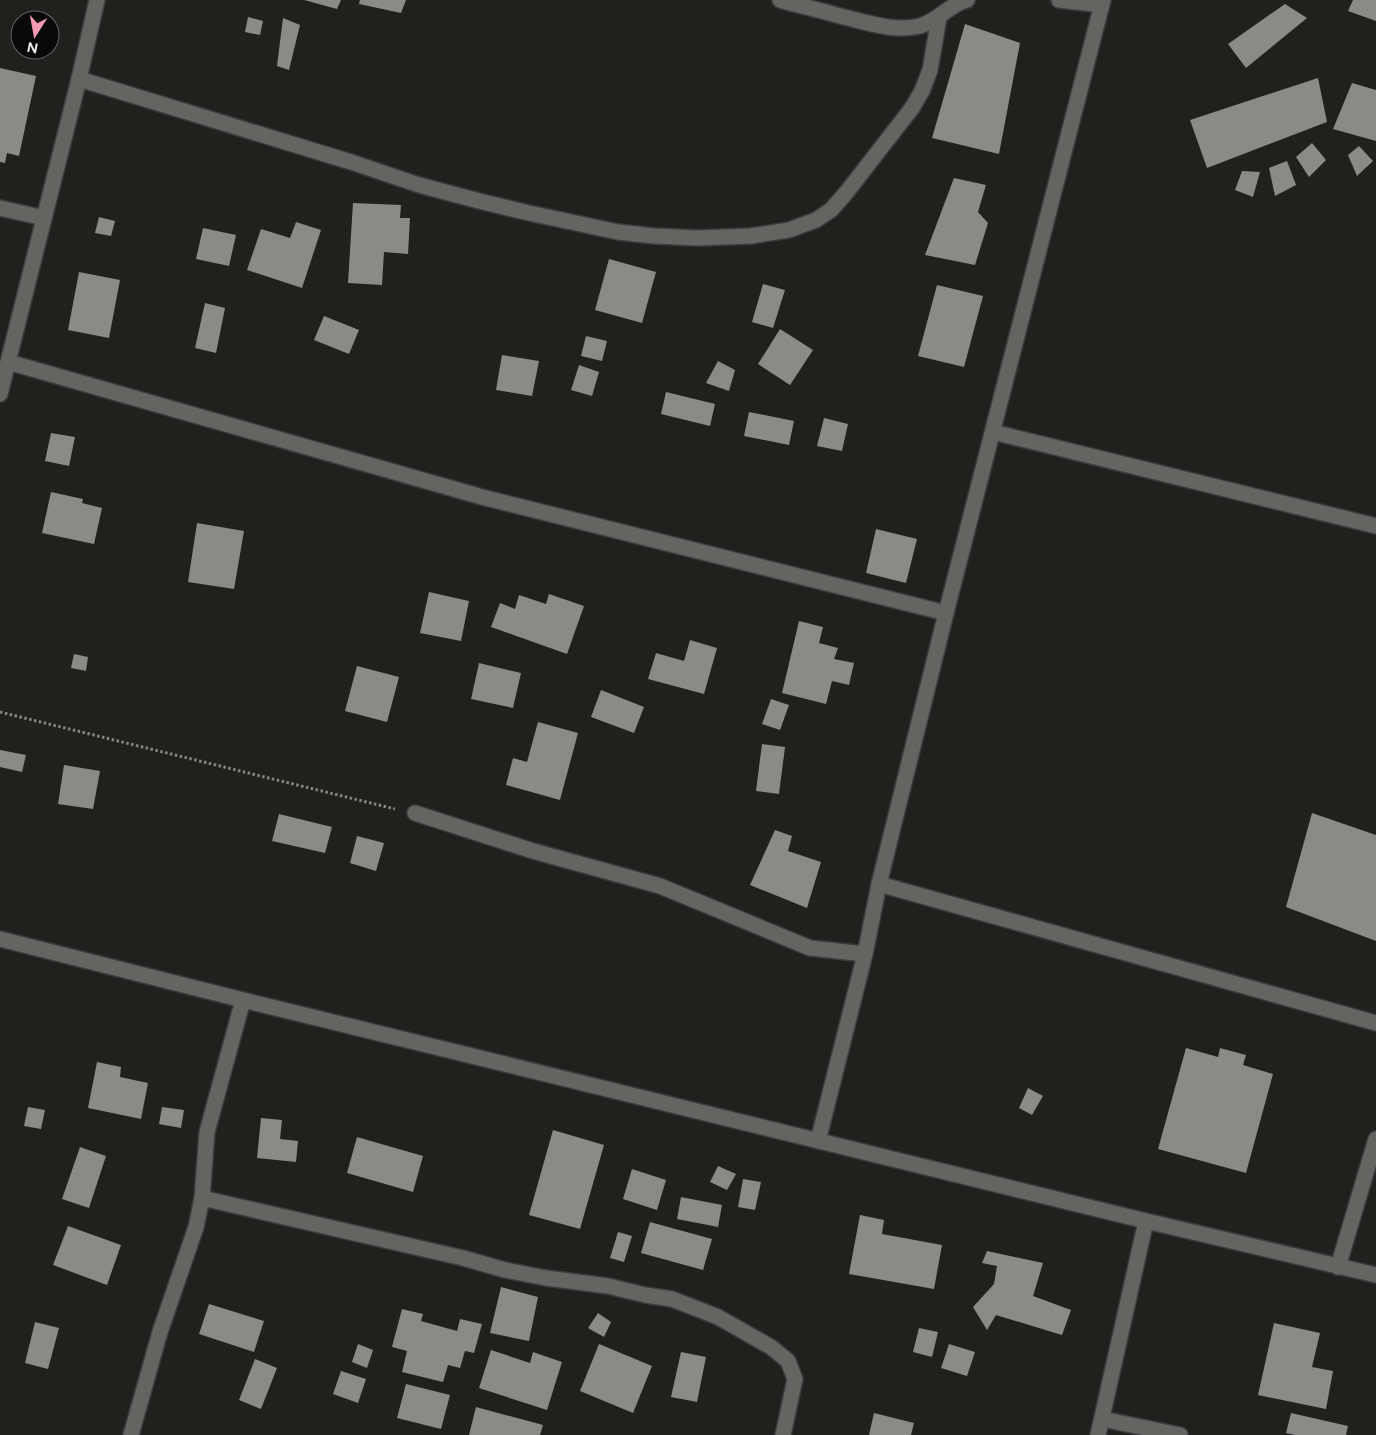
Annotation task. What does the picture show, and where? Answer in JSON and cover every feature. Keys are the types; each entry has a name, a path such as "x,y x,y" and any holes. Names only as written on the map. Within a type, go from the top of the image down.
{"street":[{"path":"0,394 97,0"},
{"path":"780,0 887,28 907,28 922,25 939,18 963,0"},
{"path":"818,1141 865,954 879,884 946,613 1102,3 1059,0"},
{"path":"79,79 351,162 419,185 529,214 618,232 654,236 698,238 751,236 789,230 816,220 831,210 846,193 912,108 922,90 930,70 939,18"},
{"path":"0,208 44,218"},
{"path":"8,362 482,497 946,613"},
{"path":"993,432 1376,526"},
{"path":"415,813 533,852 660,886 810,948 865,954"},
{"path":"879,884 1376,1023"},
{"path":"0,939 818,1141 1376,1276"},
{"path":"131,1435 160,1332 196,1227 202,1198 207,1132 243,1000"},
{"path":"1338,1267 1376,1139"},
{"path":"202,1198 463,1258 505,1270 546,1278 608,1286 672,1299 718,1317 771,1347 788,1361 796,1379 783,1435"},
{"path":"1098,1435 1146,1221"},
{"path":"1102,1419 1180,1435"}],"path":[{"path":"0,712 415,813"}],"building":[{"path":"304,0 341,0 337,9"},
{"path":"360,0 406,0 401,13 359,4"},
{"path":"1353,0 1376,0 1376,21 1348,11"},
{"path":"1285,4 1307,18 1246,68 1228,44"},
{"path":"248,17 263,21 260,35 245,32"},
{"path":"283,18 300,25 289,70 277,66"},
{"path":"965,24 1020,43 999,154 932,138"},
{"path":"0,68 36,76 19,156 7,153 5,163 0,162"},
{"path":"1318,78 1327,122 1207,168 1190,120"},
{"path":"1352,83 1376,90 1376,141 1333,129"},
{"path":"1312,143 1326,160 1309,177 1296,157"},
{"path":"1359,146 1373,161 1357,176 1348,155"},
{"path":"1287,161 1296,185 1275,196 1269,168"},
{"path":"1242,171 1260,172 1253,197 1235,190"},
{"path":"954,178 986,185 978,212 988,223 975,265 925,255"},
{"path":"353,203 401,205 400,218 410,218 408,254 384,252 382,285 348,283"},
{"path":"99,217 115,221 111,236 95,233"},
{"path":"296,222 321,230 302,288 247,270 261,229 290,238"},
{"path":"203,228 236,235 229,266 196,259"},
{"path":"609,259 656,272 642,323 595,310"},
{"path":"79,272 120,280 109,338 68,330"},
{"path":"763,284 785,290 773,328 752,322"},
{"path":"937,285 983,296 964,367 918,356"},
{"path":"205,303 225,308 216,353 195,348"},
{"path":"324,316 359,330 349,354 314,340"},
{"path":"780,329 813,350 790,385 758,364"},
{"path":"586,336 607,341 602,361 581,356"},
{"path":"502,355 539,361 532,396 496,390"},
{"path":"718,361 735,370 729,391 706,383"},
{"path":"579,365 599,372 592,396 571,390"},
{"path":"666,392 715,404 710,426 661,414"},
{"path":"749,412 794,421 789,445 744,436"},
{"path":"824,418 848,424 842,451 817,446"},
{"path":"51,433 75,437 69,466 45,461"},
{"path":"51,492 83,499 82,503 102,508 94,544 42,533"},
{"path":"197,523 244,531 234,589 188,582"},
{"path":"876,529 917,539 906,583 866,573"},
{"path":"429,592 469,601 461,641 420,633"},
{"path":"549,594 584,606 567,654 491,627 500,603 515,609 519,595 546,604"},
{"path":"799,621 823,627 819,643 838,648 834,659 854,663 849,685 832,681 826,704 782,693"},
{"path":"690,640 717,648 704,694 648,679 656,653 684,661"},
{"path":"74,654 88,657 86,671 71,668"},
{"path":"479,663 521,673 513,708 471,699"},
{"path":"357,666 399,677 387,722 345,711"},
{"path":"601,690 644,707 634,733 591,717"},
{"path":"771,699 789,705 780,730 762,724"},
{"path":"538,722 578,733 560,800 506,785 513,758 527,762"},
{"path":"762,744 785,747 779,794 756,791"},
{"path":"0,750 26,755 22,772 0,767"},
{"path":"64,765 100,771 93,809 58,804"},
{"path":"1312,813 1376,835 1376,941 1286,907"},
{"path":"279,814 332,827 325,853 272,841"},
{"path":"775,830 792,836 788,851 821,862 807,908 750,885"},
{"path":"357,836 384,843 376,871 350,863"},
{"path":"1186,1048 1218,1057 1220,1048 1246,1055 1243,1065 1273,1074 1246,1173 1158,1149"},
{"path":"97,1062 121,1067 120,1077 148,1083 141,1119 88,1108"},
{"path":"1028,1088 1043,1096 1032,1115 1019,1108"},
{"path":"28,1107 45,1110 41,1129 24,1126"},
{"path":"162,1107 184,1110 181,1128 159,1124"},
{"path":"261,1118 282,1120 280,1139 298,1141 296,1162 257,1158"},
{"path":"553,1130 604,1145 580,1229 529,1215"},
{"path":"357,1137 423,1156 413,1192 347,1173"},
{"path":"80,1147 106,1156 89,1208 62,1199"},
{"path":"718,1166 736,1174 727,1190 710,1182"},
{"path":"632,1169 666,1180 657,1210 623,1199"},
{"path":"743,1179 761,1182 755,1210 738,1207"},
{"path":"681,1197 722,1205 718,1227 677,1219"},
{"path":"860,1215 884,1220 882,1234 942,1245 934,1289 849,1274"},
{"path":"650,1222 712,1239 703,1270 641,1253"},
{"path":"68,1226 121,1245 107,1285 53,1265"},
{"path":"618,1232 632,1236 624,1262 610,1258"},
{"path":"987,1251 1043,1263 1033,1296 1071,1310 1062,1335 996,1315 987,1330 973,1307 994,1284 997,1266 982,1263"},
{"path":"501,1287 538,1297 529,1341 490,1333"},
{"path":"209,1304 264,1321 254,1352 199,1334"},
{"path":"402,1309 423,1314 421,1321 457,1331 460,1319 482,1324 474,1353 465,1351 460,1368 448,1365 443,1382 402,1372 407,1351 392,1347"},
{"path":"598,1313 611,1322 604,1337 588,1328"},
{"path":"35,1322 59,1328 48,1369 25,1363"},
{"path":"1274,1323 1320,1333 1312,1367 1333,1371 1326,1409 1258,1395"},
{"path":"919,1328 938,1332 932,1357 913,1352"},
{"path":"358,1344 373,1350 367,1368 352,1362"},
{"path":"599,1344 652,1366 633,1413 580,1391"},
{"path":"949,1344 975,1352 967,1376 941,1368"},
{"path":"491,1350 530,1363 533,1352 562,1362 547,1410 479,1388"},
{"path":"681,1352 706,1357 697,1402 671,1397"},
{"path":"255,1359 277,1368 261,1409 239,1400"},
{"path":"341,1371 366,1379 358,1403 333,1394"},
{"path":"406,1384 450,1395 441,1429 397,1418"},
{"path":"476,1407 543,1425 540,1435 469,1435"},
{"path":"874,1413 914,1423 911,1435 869,1435"},
{"path":"1291,1413 1348,1426 1346,1435 1295,1435 1286,1433"}]}
